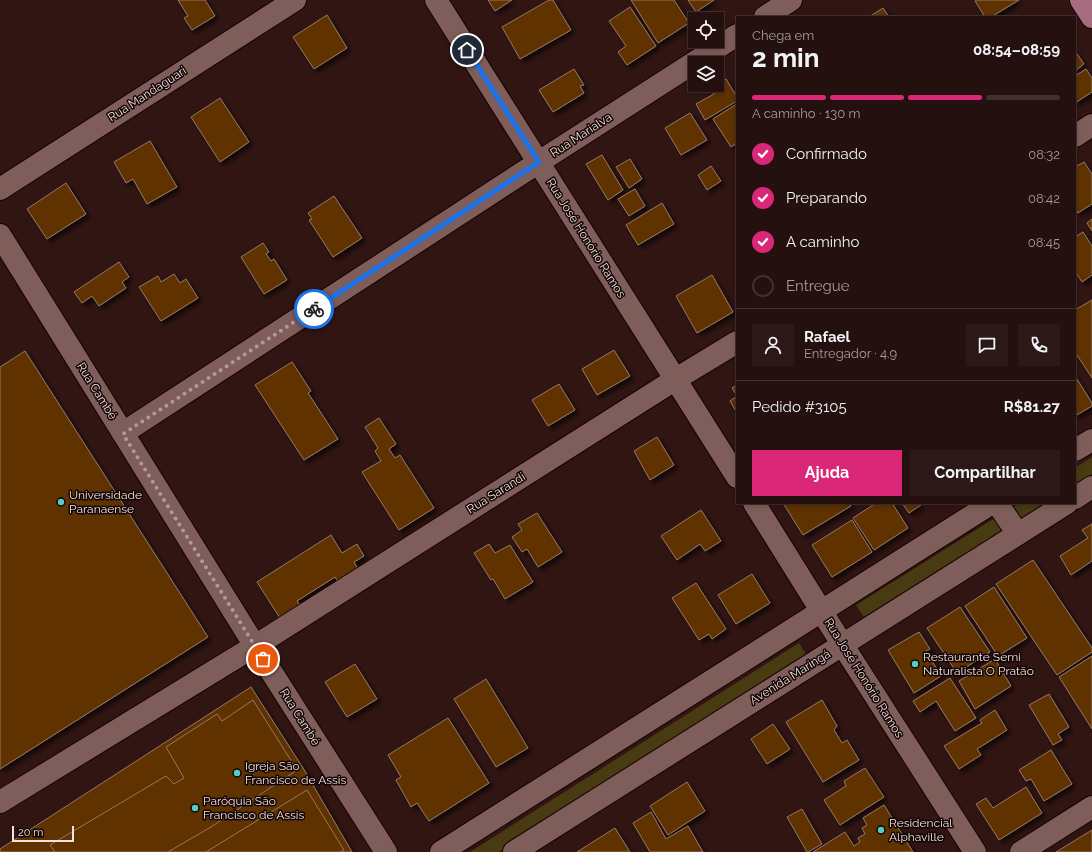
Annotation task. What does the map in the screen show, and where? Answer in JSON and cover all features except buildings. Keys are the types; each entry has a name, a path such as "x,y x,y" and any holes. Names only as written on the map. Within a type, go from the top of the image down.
{"main road":[{"path":"1081,0 1092,17"}],"street":[{"name":"Rua Mandaguari","path":"0,189 295,0"},
{"name":"Rua José Honório Ramos","path":"436,0 736,475"},
{"path":"767,16 791,0"},
{"name":"Rua Marialva","path":"123,434 539,162 736,36"},
{"path":"1076,135 1092,125"},
{"name":"Rua Cambé","path":"0,235 255,646 386,852"},
{"name":"Rua Sarandi","path":"0,802 255,646 676,379 736,343"},
{"path":"1076,449 1092,440"},
{"path":"1076,497 1092,487"},
{"name":"Rua José Honório Ramos","path":"755,504 975,852"},
{"path":"441,852 990,504"},
{"path":"998,504 1018,534"},
{"name":"Avenida Maringá","path":"514,852 1064,504"},
{"path":"1021,852 1092,807"}],"shaded area":[{"path":"1092,457 1092,474 1076,484 1076,467"},
{"path":"1017,504 1045,504 864,617 856,605"},
{"path":"799,643 807,656 499,852 470,852"}],"way so far":[{"path":"263,659 123,434 314,309"}],"place":[{"name":"Universidade Paranaense","path":"61,502"},
{"name":"Restaurante Semi Naturalista O Pratão","path":"915,664"},
{"name":"Igreja São Francisco de Assis","path":"237,773"},
{"name":"Paróquia São Francisco de Assis","path":"195,808"},
{"name":"Residencial Alphaville","path":"881,830"}],"route":[{"path":"314,309 539,162 467,50"}]}
